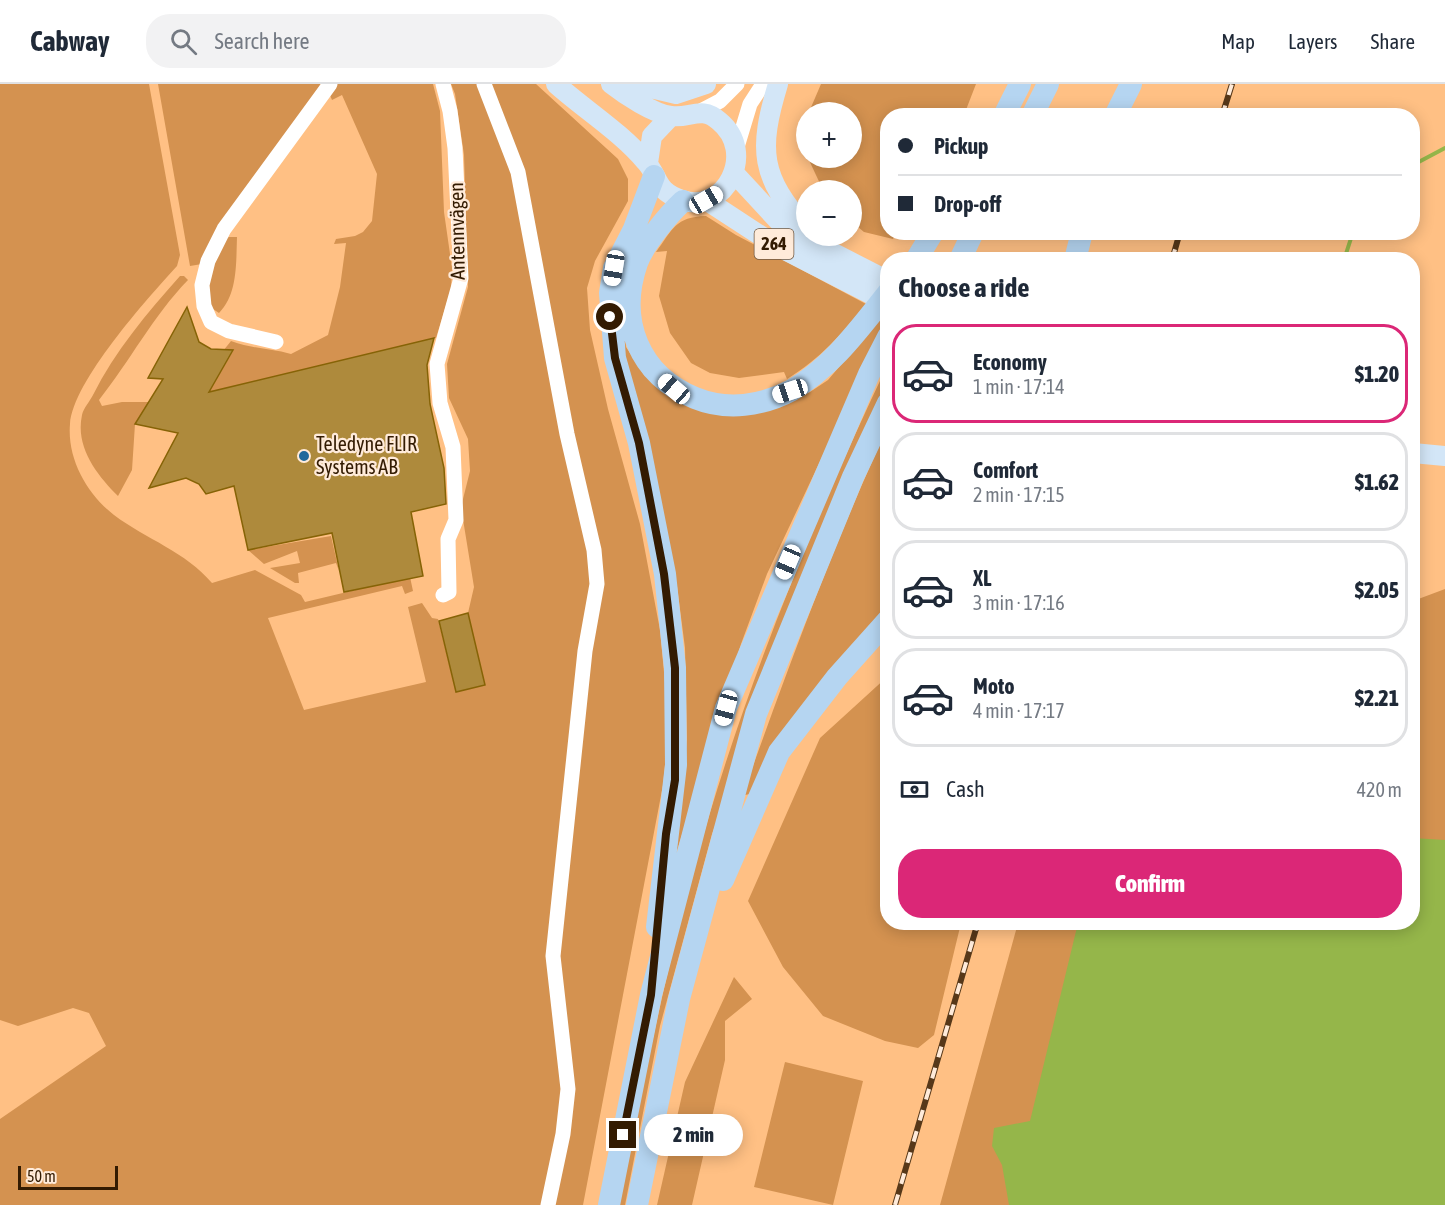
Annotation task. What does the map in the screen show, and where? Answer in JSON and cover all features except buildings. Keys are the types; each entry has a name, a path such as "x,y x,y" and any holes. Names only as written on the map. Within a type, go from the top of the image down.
{"highway":[{"path":"1008,108 1020,84"},
{"path":"1036,108 1048,84"},
{"path":"1119,108 1131,84"},
{"path":"651,170 634,229 614,268 610,292 615,358 639,443 664,574 675,668 676,765 666,834 651,995"},
{"path":"694,201 669,214 638,262 630,306 640,350 653,371 674,389 709,403 741,407 790,391 820,371 880,302"},
{"path":"609,1205 651,995 726,708 868,374 880,352"},
{"path":"637,1205 679,999 756,714 853,477 880,420"},
{"path":"679,999 726,872 779,752 837,676 880,629"}],"main road":[{"name":"264","path":"556,84 651,170 660,188 694,201 844,283 880,299"},
{"path":"611,84 631,99 671,117 699,112 717,118 732,132 737,147 735,174 724,190 694,201"},
{"path":"634,84 676,94 706,84"},
{"path":"778,84 770,112 764,148 770,180 796,217"},
{"path":"651,170 652,136 671,117"},
{"name":"264","path":"735,174 785,228 796,233"},
{"name":"264","path":"824,246 850,263 880,277"},
{"path":"1420,454 1445,456"}],"street":[{"path":"276,342 229,331 211,322 204,306 202,285 208,261 224,229 330,84"},
{"name":"Antennvägen","path":"442,594 449,592 447,538 456,520 453,447 440,403 437,364 461,278 455,148 450,111 443,84"},
{"path":"484,84 518,172 567,434 594,550 597,584 585,651 553,956 568,1089 563,1134 548,1205"},
{"path":"699,112 720,101 737,84"},
{"path":"737,147 750,104 763,84"}],"shaded area":[{"path":"0,84 149,84 180,255 177,266 113,341 97,364 74,406 70,437 75,463 95,497 126,524 178,554 202,572 212,583 255,570 301,595 305,602 410,577 413,591 405,594 402,586 268,618 304,710 426,682 408,607 422,603 432,618 438,619 456,692 485,685 468,613 474,587 461,507 470,471 468,439 449,398 447,364 468,287 464,155 455,94 451,84 536,84 618,159 628,179 628,201 595,261 587,288 590,330 608,409 640,524 660,630 669,725 663,785 583,1205 0,1205 0,1119 106,1046 89,1013 73,1008 18,1026 0,1020"},
{"path":"158,84 321,84 202,264 190,266"},
{"path":"334,84 433,84 440,111 444,212 452,268 451,289 436,338 209,392 233,351 223,351 231,341 291,354 328,335 340,287 346,243 334,244 336,239 355,236 363,232 372,221 377,174 342,95 332,100 329,93"},
{"path":"821,84 976,84 967,108 880,108 880,236 862,230 862,180 818,180 813,168 862,168 862,102 813,102"},
{"path":"706,216 736,235 866,304 830,345 787,379 784,372 739,378 710,373 691,363 670,333 659,296 667,251 656,252 671,231 681,222"},
{"path":"237,237 235,277 230,297 219,313 210,307 207,282 224,239"},
{"path":"180,276 188,280 164,308 99,400 102,406 122,402 149,402 135,424 132,470 118,496 96,470 85,449 81,427 83,413 121,348"},
{"path":"621,305 626,347 644,375 676,401 716,414 782,406 810,392 828,380 880,319 880,334 767,574 741,644 676,854 687,739 685,648 677,586 627,386"},
{"path":"880,381 880,400 853,458 712,834 660,1026 625,1205 618,1205 671,961 709,816 768,643 837,475"},
{"path":"880,445 880,613 750,794 745,795 744,791 777,699 848,516"},
{"path":"331,536 339,571 336,563 298,573 299,583 295,583 270,568 300,563 297,551 264,564 248,550"},
{"path":"1445,589 1445,865 1420,868 1420,598"},
{"path":"880,683 880,930 959,930 934,1035 918,1048 885,1041 823,1016 783,967 748,901 820,738"},
{"path":"1420,838 1445,840 1445,1205 1009,1205 1002,1165 992,1146 994,1128 1030,1121 1076,930 1420,930"},
{"path":"1016,930 1324,930 1071,1205 940,1205"},
{"path":"734,977 752,999 725,1021 725,1060 692,1205 657,1205 685,1082"},
{"path":"785,1062 863,1081 833,1205 754,1187"}],"waterway":[{"path":"1420,161 1445,148"},
{"path":"1347,252 1350,240"}],"railway":[{"path":"1224,108 1232,84"},
{"path":"1174,252 1178,240"},
{"path":"895,1205 976,930"}],"place":[{"name":"Teledyne FLIR Systems AB","path":"304,456"}],"route":[{"path":"610,317 615,358 639,443 664,574 675,668 675,780 666,834 651,995 623,1135"}]}
